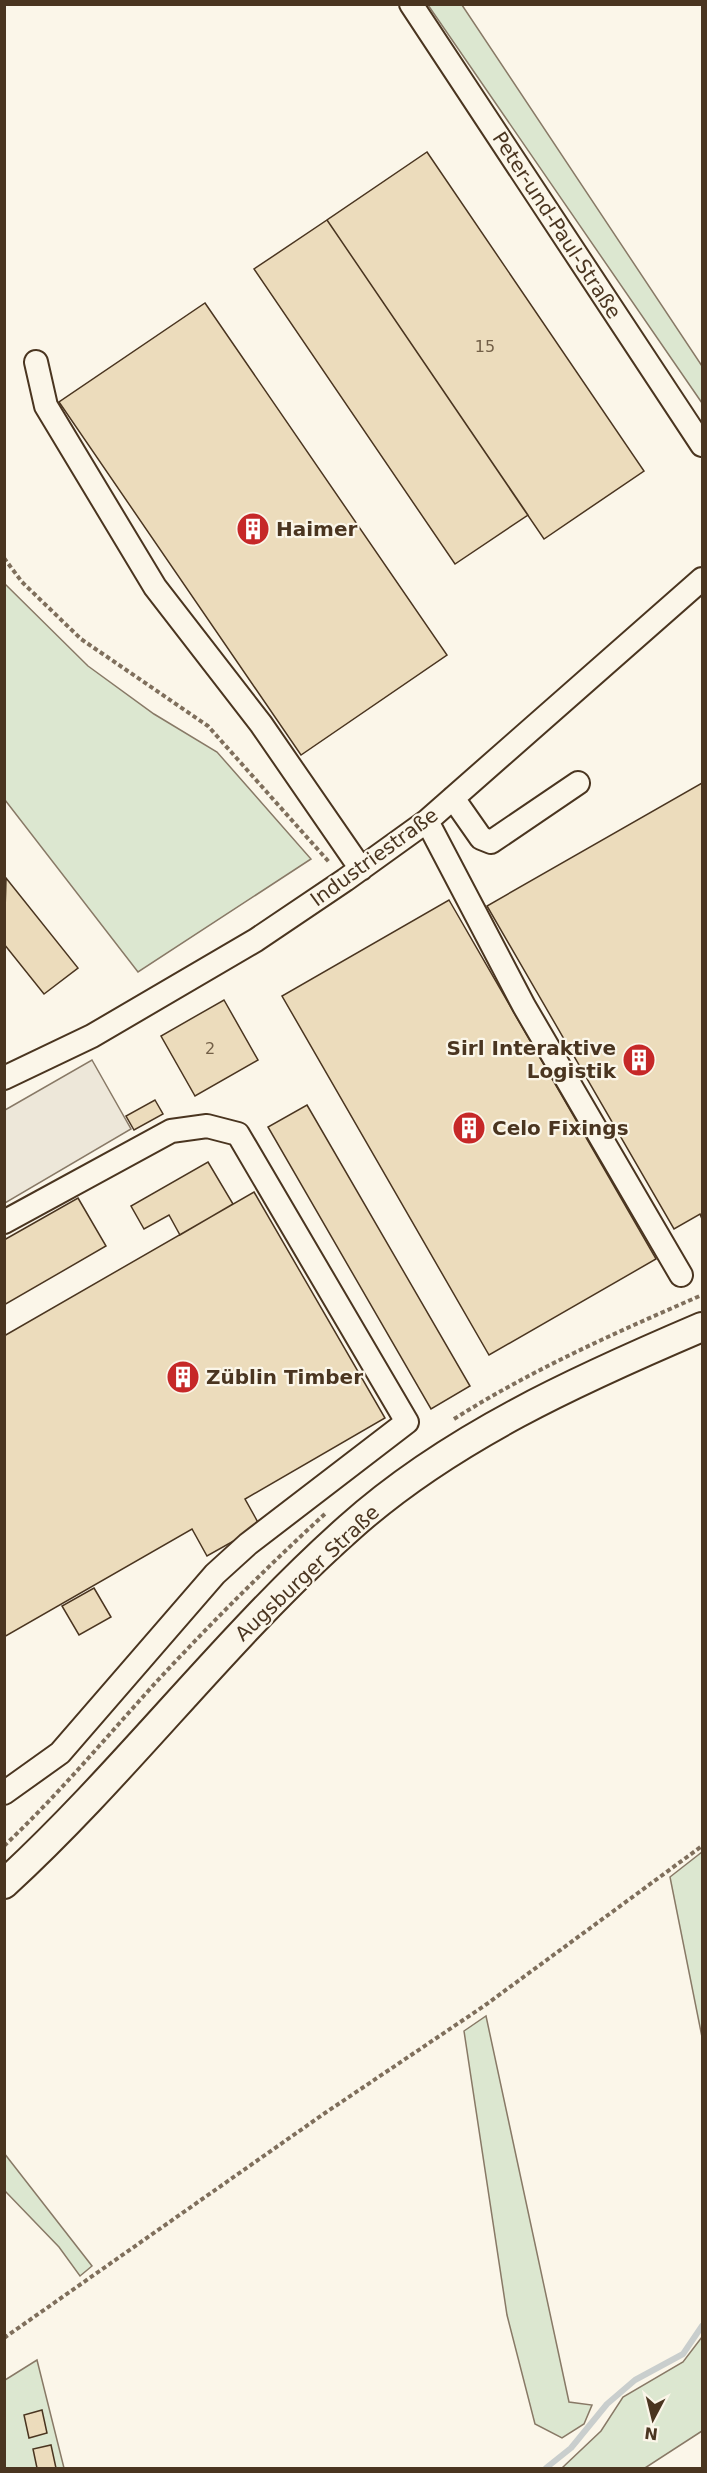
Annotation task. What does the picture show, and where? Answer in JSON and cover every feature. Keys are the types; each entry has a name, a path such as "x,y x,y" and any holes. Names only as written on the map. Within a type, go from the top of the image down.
{"main road":[{"name":"Augsburger Straße","path":"4,1884 46,1846 266,1606 350,1526 424,1471 506,1420 597,1371 702,1326"}],"street":[{"name":"Peter-und-Paul-Straße","path":"411,4 702,445"},
{"path":"36,362 46,406 155,587 261,724 353,875"},
{"name":"Industriestraße","path":"4,1078 92,1036 256,940 353,875 427,821 702,579"},
{"path":"453,798 481,838 491,842 578,783"},
{"path":"427,821 524,1006 681,1275"},
{"path":"4,1222 171,1131 207,1126 238,1134 407,1422 248,1544 223,1566 60,1753 4,1793"}],"path":[{"path":"4,558 22,582 81,639 208,726 353,875"},
{"path":"4,2338 306,2126 484,2006 702,1846"}],"green space":[{"path":"428,5 462,5 702,366 702,403"},
{"path":"4,583 88,666 154,714 217,752 311,859 138,972 5,800"},
{"path":"702,1852 702,2037 670,1877"},
{"path":"486,2016 569,2402 592,2405 584,2424 562,2438 535,2424 507,2315 464,2031"},
{"path":"4,2153 92,2266 80,2276 59,2247 5,2191"},
{"path":"702,2337 702,2431 645,2468 562,2468 601,2431 623,2397 683,2362"},
{"path":"37,2360 64,2468 5,2468 5,2380"}],"shaded area":[{"path":"92,1060 131,1129 5,1203 5,1110"}],"building":[{"path":"427,152 644,471 544,539 327,220"},
{"path":"327,220 528,515 455,564 254,269"},
{"name":"Haimer","path":"205,303 447,655 301,755 59,402"},
{"name":"Sirl Interaktive Logistik","path":"702,783 702,1219 700,1214 674,1229 487,906"},
{"path":"6,878 78,968 44,994 4,944"},
{"name":"Celo Fixings","path":"449,900 656,1259 489,1355 282,996"},
{"path":"224,1000 258,1060 195,1096 161,1036"},
{"path":"155,1100 163,1114 134,1130 126,1116"},
{"path":"307,1105 470,1386 431,1409 268,1127"},
{"path":"208,1162 233,1204 180,1235 169,1215 144,1229 131,1206"},
{"name":"Züblin Timber","path":"254,1192 385,1418 245,1499 260,1526 207,1556 192,1529 4,1637 4,1336"},
{"path":"78,1198 106,1246 4,1305 4,1240"},
{"path":"94,1588 111,1617 79,1635 62,1606"},
{"path":"42,2410 47,2433 29,2438 24,2415"},
{"path":"51,2445 56,2468 37,2468 33,2449"}],"waterway":[{"path":"546,2468 571,2448 607,2404 635,2380 683,2354 702,2326"}],"place":[{"name":"Haimer","path":"253,529"},
{"name":"Sirl Interaktive Logistik","path":"639,1060"},
{"name":"Celo Fixings","path":"469,1128"},
{"name":"Züblin Timber","path":"183,1377"}]}
